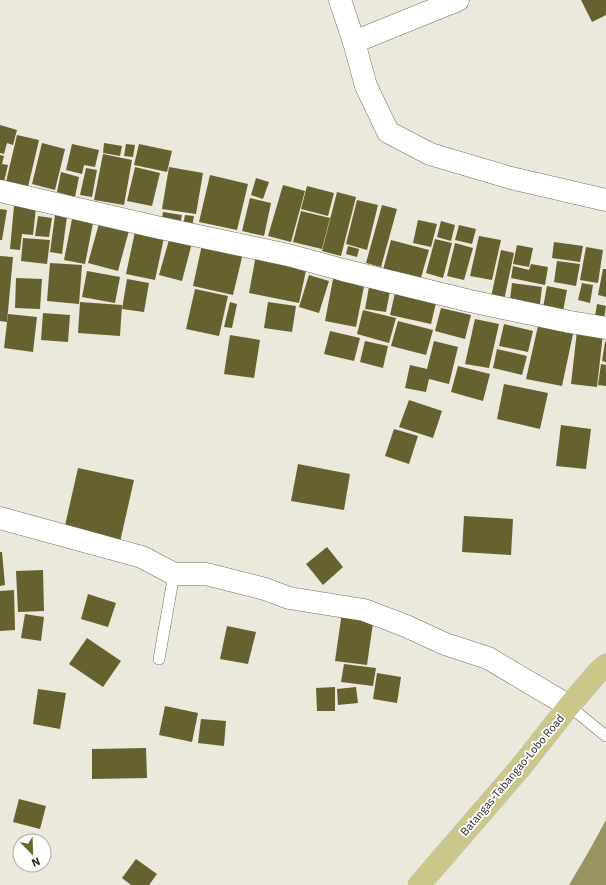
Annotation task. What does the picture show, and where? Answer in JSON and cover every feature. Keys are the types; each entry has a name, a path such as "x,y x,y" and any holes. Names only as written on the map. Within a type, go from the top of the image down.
{"main road":[{"name":"Batangas-Tabangao-Lobo Road","path":"419,885 520,768 569,706 606,665"}],"street":[{"path":"340,0 354,42 366,86 388,132 430,154 511,178 606,200"},
{"path":"354,42 458,0"},
{"path":"0,191 288,255 470,301 606,328"},
{"path":"0,518 142,557 174,574 206,574 265,590 288,598 364,610 406,626 445,644 488,658 569,706"}],"lane":[{"path":"159,659 174,574"},
{"path":"569,706 606,736"}],"shaded area":[{"path":"606,820 606,885 569,885 589,851"}],"building":[{"path":"581,0 606,0 606,15 592,22"},
{"path":"0,125 17,130 13,145 7,143 4,154 0,153"},
{"path":"17,135 39,140 28,187 6,182"},
{"path":"42,143 65,149 55,190 32,184"},
{"path":"104,143 122,146 120,156 103,153"},
{"path":"72,144 99,150 95,167 84,165 82,174 66,170"},
{"path":"126,144 135,145 133,157 124,156"},
{"path":"139,144 172,151 167,172 134,165"},
{"path":"103,154 132,160 124,205 94,200"},
{"path":"0,155 4,156 2,164 8,165 4,182 0,181"},
{"path":"135,167 160,173 152,206 127,201"},
{"path":"169,167 203,173 196,214 162,209"},
{"path":"86,168 97,170 92,197 80,195"},
{"path":"61,172 79,177 75,197 57,192"},
{"path":"210,175 248,184 237,230 199,222"},
{"path":"256,178 269,182 263,199 251,195"},
{"path":"283,185 305,191 291,242 268,236"},
{"path":"307,186 334,193 328,216 301,209"},
{"path":"337,192 356,197 341,256 322,251"},
{"path":"250,198 271,203 264,236 242,231"},
{"path":"357,200 378,205 367,250 346,244"},
{"path":"382,205 397,209 381,267 366,263"},
{"path":"14,206 36,208 33,235 22,234 20,250 10,249"},
{"path":"0,209 7,210 2,240 0,240"},
{"path":"301,211 330,218 322,249 293,242"},
{"path":"163,212 182,215 179,229 161,226"},
{"path":"73,214 94,218 85,264 64,260"},
{"path":"55,215 67,216 62,254 50,252"},
{"path":"185,215 194,216 191,232 182,230"},
{"path":"38,216 52,218 49,237 35,236"},
{"path":"100,220 130,227 118,271 88,263"},
{"path":"418,220 437,224 431,247 413,243"},
{"path":"441,221 455,225 451,241 437,237"},
{"path":"459,225 476,229 472,244 455,240"},
{"path":"136,227 165,233 155,280 126,274"},
{"path":"171,233 193,239 182,281 159,275"},
{"path":"479,236 501,240 492,280 470,276"},
{"path":"23,238 50,240 47,264 21,261"},
{"path":"435,239 452,243 443,278 426,273"},
{"path":"203,240 244,249 233,295 193,286"},
{"path":"391,240 429,250 420,281 383,270"},
{"path":"554,242 583,246 580,262 552,258"},
{"path":"455,243 473,248 464,280 447,276"},
{"path":"517,245 533,248 529,267 513,264"},
{"path":"348,246 359,249 357,257 346,254"},
{"path":"586,247 603,250 598,283 580,280"},
{"path":"501,250 514,253 503,305 490,302"},
{"path":"256,255 307,266 299,303 249,293"},
{"path":"0,256 13,257 7,322 0,321"},
{"path":"557,261 580,264 576,286 554,282"},
{"path":"50,263 82,265 79,304 47,301"},
{"path":"531,264 548,267 545,285 511,278 513,266 529,270"},
{"path":"603,269 606,269 606,297 598,295"},
{"path":"87,271 120,277 115,303 82,297"},
{"path":"334,274 365,281 356,327 325,321"},
{"path":"309,275 329,281 319,313 299,307"},
{"path":"16,278 42,279 40,309 15,308"},
{"path":"127,279 149,283 144,312 122,309"},
{"path":"512,283 542,287 539,312 509,308"},
{"path":"582,283 593,285 590,303 578,300"},
{"path":"547,286 567,290 562,317 542,313"},
{"path":"369,287 390,291 386,312 365,309"},
{"path":"195,289 228,296 219,336 186,329"},
{"path":"395,293 436,303 431,324 390,315"},
{"path":"80,302 122,305 120,336 78,333"},
{"path":"230,302 237,304 232,328 224,327"},
{"path":"268,302 296,306 292,332 264,328"},
{"path":"597,304 606,306 603,325 594,323"},
{"path":"441,308 471,315 465,339 435,331"},
{"path":"363,310 396,318 389,343 357,334"},
{"path":"43,313 70,315 68,342 41,340"},
{"path":"8,314 37,317 33,352 4,348"},
{"path":"475,319 499,324 489,368 465,364"},
{"path":"398,321 433,330 426,355 391,346"},
{"path":"504,324 533,331 528,352 499,346"},
{"path":"538,326 573,334 562,386 526,379"},
{"path":"330,331 360,338 354,361 324,354"},
{"path":"577,331 603,334 597,387 571,384"},
{"path":"230,335 260,340 254,378 224,374"},
{"path":"365,341 388,346 383,368 360,362"},
{"path":"434,341 458,347 449,384 429,379 426,392 405,388 410,365 427,369"},
{"path":"606,342 606,362 602,361"},
{"path":"497,349 527,356 522,375 493,368"},
{"path":"601,364 606,365 606,386 598,385"},
{"path":"458,366 490,374 483,401 451,392"},
{"path":"504,384 548,393 540,429 497,419"},
{"path":"409,400 442,411 433,438 399,427"},
{"path":"561,425 591,429 586,469 556,466"},
{"path":"394,429 418,436 409,464 385,456"},
{"path":"298,464 350,474 344,510 291,501"},
{"path":"78,468 134,480 120,542 64,530"},
{"path":"464,516 513,519 511,555 462,552"},
{"path":"327,547 343,567 323,585 306,564"},
{"path":"0,552 2,552 5,585 0,586"},
{"path":"43,570 44,611 18,612 16,571"},
{"path":"14,590 15,630 0,631 0,591"},
{"path":"88,594 116,603 108,627 81,619"},
{"path":"342,612 374,616 367,665 335,661"},
{"path":"25,614 44,617 41,641 21,638"},
{"path":"227,626 256,632 248,664 220,659"},
{"path":"87,638 121,661 103,687 69,664"},
{"path":"344,664 376,668 373,686 341,682"},
{"path":"377,673 401,677 397,703 373,699"},
{"path":"335,687 335,711 317,711 316,688"},
{"path":"356,687 358,703 338,705 337,689"},
{"path":"38,689 66,693 60,729 33,724"},
{"path":"165,706 198,713 192,742 159,735"},
{"path":"201,719 226,721 224,746 198,743"},
{"path":"146,748 147,778 92,779 92,749"},
{"path":"19,799 46,806 40,829 13,822"},
{"path":"136,859 157,874 149,885 131,885 122,878"}]}
